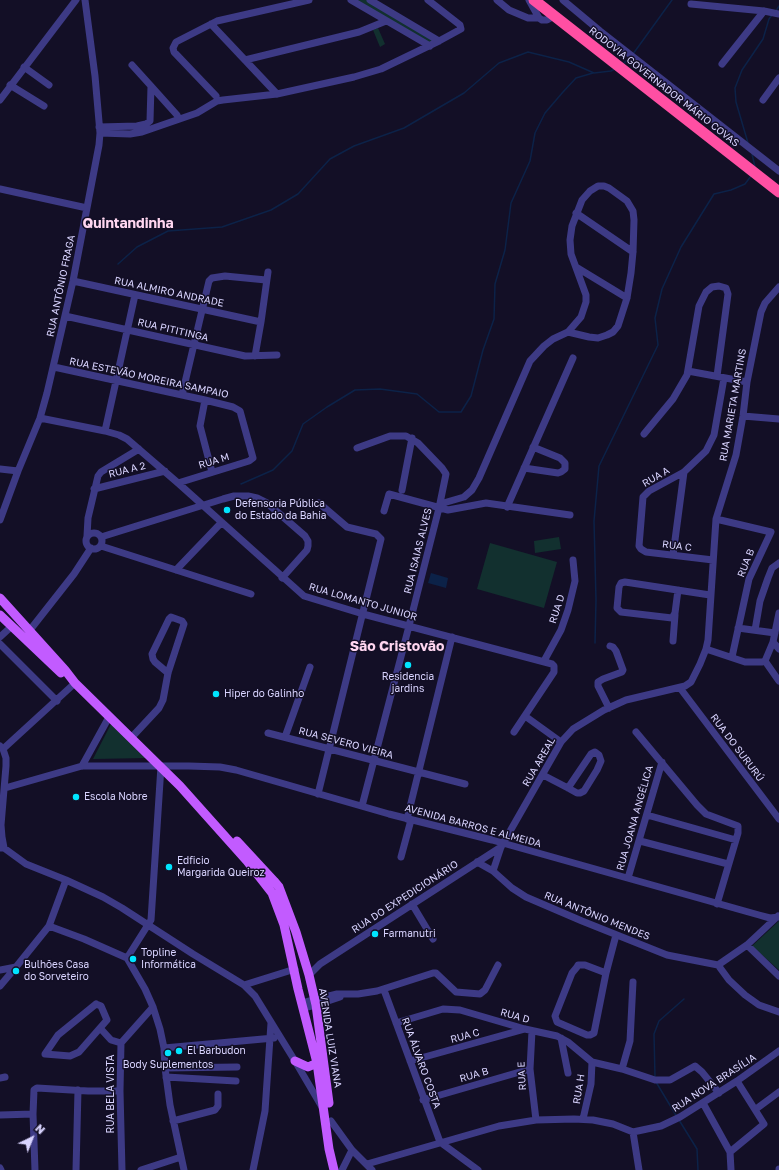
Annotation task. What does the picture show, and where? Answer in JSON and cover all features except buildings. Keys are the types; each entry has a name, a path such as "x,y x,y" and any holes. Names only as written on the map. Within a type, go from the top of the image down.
{"highway":[{"name":"RODOVIA GOVERNADOR MÁRIO COVAS","path":"534,0 779,192"}],"main road":[{"path":"0,598 30,630 72,680"},
{"path":"0,615 54,667 72,680"},
{"name":"AVENIDA LUIZ VIANA","path":"72,680 243,846 271,883 284,925 302,1005 317,1062 329,1149 334,1170"},
{"name":"AVENIDA LUIZ VIANA","path":"271,883 279,887 290,916 309,975 316,1003 331,1121 339,1170"},
{"path":"295,1061 308,1067 317,1062"}],"street":[{"name":"RUA ANTÔNIO FRAGA","path":"0,520 40,418 54,367 73,281 99,145 95,76 85,0"},
{"path":"216,96 176,54 173,48 176,42 211,24 229,18 309,0"},
{"path":"351,0 430,46"},
{"path":"370,0 439,41"},
{"path":"99,130 130,134 142,132 197,113 217,101 277,94 354,77 381,69 459,31 462,27 428,0"},
{"path":"497,0 509,10 528,18 547,20 554,16"},
{"path":"529,0 539,18"},
{"path":"564,0 600,31 779,170"},
{"path":"0,100 72,1"},
{"path":"691,4 764,11 779,14"},
{"path":"722,64 764,11"},
{"path":"245,60 359,32 386,21"},
{"path":"211,24 277,94"},
{"path":"132,65 177,115"},
{"path":"24,67 49,85"},
{"path":"763,100 779,78"},
{"path":"10,86 44,106"},
{"path":"99,130 137,126 148,123 150,119 151,86"},
{"path":"440,506 464,497 472,490 479,478 530,360 553,339 568,332 581,316 586,302 586,296 571,254 570,240 572,226 582,200 590,191 598,186 609,188 631,205 633,211 633,252 627,298 618,326 607,336 588,338 568,332"},
{"path":"0,189 87,208"},
{"path":"576,213 633,252"},
{"path":"576,267 627,298"},
{"path":"254,356 261,322 268,272"},
{"path":"182,395 207,284 212,278 225,276 266,280"},
{"name":"RUA ALMIRO ANDRADE","path":"73,281 261,322"},
{"name":"RUA A","path":"641,549 643,497 645,494 684,472 706,451 714,435 728,294 728,291 723,286 712,287 702,298 696,315 688,371"},
{"name":"RUA MARIETA MARTINS","path":"680,688 691,682 706,649 716,519 736,455 743,416 746,382 761,312 764,303 779,287"},
{"path":"40,418 105,432 135,295"},
{"name":"RUA PITITINGA","path":"65,316 245,356 277,356"},
{"path":"507,507 573,358"},
{"name":"RUA ESTEVÃO MOREIRA SAMPAIO","path":"54,367 233,407 240,411 253,456"},
{"path":"644,434 673,399 688,371 746,382"},
{"path":"205,400 200,426 212,472"},
{"path":"743,416 779,419"},
{"name":"RUA LOMANTO JUNIOR","path":"105,432 119,435 127,439 304,596 363,614 552,664 554,666 554,672 525,716"},
{"path":"357,448 390,436 399,435 412,438 402,490"},
{"name":"RUA ISAIAS ALVES","path":"362,806 440,506 446,474 445,471 412,438"},
{"path":"524,468 558,473 565,469 565,463 560,458 533,447"},
{"path":"139,449 101,472 96,481 88,518 87,544 91,548 96,549 101,546 251,594"},
{"name":"RUA M","path":"178,483 249,461 253,458 253,456"},
{"path":"0,470 18,471"},
{"name":"RUA A 2","path":"94,489 164,471"},
{"path":"673,555 684,472"},
{"path":"384,511 389,494 455,509 486,503 570,515"},
{"path":"101,538 234,496 248,496 268,503 305,536 308,541 307,550 282,578"},
{"path":"318,794 381,539 376,534 347,527 319,503"},
{"name":"RUA B","path":"716,519 770,532 749,579 732,657"},
{"path":"176,570 221,522"},
{"path":"87,536 95,533 100,535 101,546"},
{"path":"30,630 70,580 91,548"},
{"name":"RUA C","path":"641,549 646,552 713,560"},
{"name":"RUA D","path":"544,661 561,630 568,610 575,581 572,560"},
{"path":"755,630 760,601 768,578 772,568 779,563"},
{"path":"675,615 669,619 621,612 616,608 620,585 625,582 710,595"},
{"path":"673,641 678,590"},
{"path":"765,661 773,642 779,613"},
{"path":"131,738 162,704 168,673 184,624 182,621 171,618 169,619 152,654 155,662 168,673"},
{"path":"0,638 12,626"},
{"path":"738,628 774,633"},
{"path":"401,857 419,772 452,637"},
{"path":"773,642 779,649"},
{"path":"0,644 57,701"},
{"path":"609,708 598,686 598,682 622,672 623,670 614,647 610,646"},
{"path":"706,649 749,662 765,661"},
{"path":"765,661 779,681"},
{"path":"285,737 310,667"},
{"path":"72,680 57,701 1,748 6,766 5,788 0,825 2,848 26,864 103,897 244,985 254,996 280,1037 323,1110"},
{"name":"RUA AREAL","path":"502,845 561,742 577,726 609,708 631,698 680,688"},
{"name":"RUA DO SURURÚ","path":"680,688 779,819"},
{"path":"514,732 525,716 561,742"},
{"path":"82,766 109,717"},
{"path":"636,732 706,814 738,826 739,830 717,904"},
{"name":"RUA SEVERO VIEIRA","path":"268,733 465,784"},
{"path":"543,775 568,788 579,793 584,791 600,764 601,758 599,755 595,752 591,754 568,788"},
{"name":"RUA JOANA ANGÉLICA","path":"628,878 662,762"},
{"name":"AVENIDA BARROS E ALMEIDA","path":"5,788 82,766 220,767 236,770 502,845 628,878 717,904 766,917 778,917"},
{"path":"127,958 149,925 152,915 161,766"},
{"path":"647,815 736,840"},
{"path":"640,841 728,864"},
{"path":"492,871 502,845"},
{"name":"RUA DO EXPEDICIONÁRIO","path":"309,975 320,964 502,845"},
{"name":"RUA ANTÔNIO MENDES","path":"477,862 492,871 512,888 526,897 667,955 718,965"},
{"path":"1,984 49,926 66,880"},
{"path":"412,904 433,940"},
{"path":"778,917 747,945 718,965 729,980 745,995 760,1004 779,1012"},
{"path":"49,926 84,939 127,958 145,989 160,1029 164,1048 166,1077 173,1120 184,1170"},
{"path":"606,973 585,965 577,967 572,973 555,1016 557,1022 586,1035 594,1033 606,973 616,935"},
{"path":"747,945 779,976"},
{"name":"RUA DO EXPEDICIONÁRIO","path":"306,966 320,964"},
{"path":"302,1005 338,998 343,995 363,994 384,990 433,973 439,976 456,992 476,994 485,990 498,966"},
{"path":"0,970 16,967"},
{"path":"244,985 295,969"},
{"path":"622,1069 630,1041 633,982"},
{"name":"RUA ÁLVARO COSTA","path":"384,990 423,1100 440,1142"},
{"path":"96,1004 101,1006 108,1020 100,1028 76,1054 70,1056 45,1054 58,1035 96,1004"},
{"name":"RUA BELA VISTA","path":"122,1170 120,1091 121,1043 153,1007"},
{"name":"RUA D","path":"396,1023 448,1008 460,1010 529,1030 551,1034 568,1042 592,1062 622,1069 651,1079 666,1081 695,1066 702,1072 719,1093"},
{"path":"253,1170 265,1111 271,1023"},
{"path":"100,1028 111,1040 121,1043"},
{"name":"RUA C","path":"410,1061 529,1030"},
{"name":"RUA E","path":"529,1030 530,1069 536,1120"},
{"path":"164,1048 280,1037"},
{"path":"561,1038 568,1073"},
{"name":"RUA NOVA BRASÍLIA","path":"633,1132 671,1122 719,1093 779,1051"},
{"name":"RUA H","path":"583,1119 591,1084 592,1062"},
{"path":"165,1068 237,1067"},
{"name":"RUA B","path":"423,1100 530,1069"},
{"path":"166,1077 236,1081"},
{"path":"730,1152 764,1124 756,1109 737,1081"},
{"path":"35,1170 33,1114 34,1091 37,1088 120,1091"},
{"path":"76,1170 78,1090"},
{"path":"756,1109 779,1092"},
{"path":"173,1120 215,1110 218,1106 218,1094"},
{"path":"703,1103 730,1152 731,1170"},
{"path":"0,1115 33,1114"},
{"path":"367,1164 504,1124 536,1120 583,1119 613,1124 633,1132 639,1170"},
{"path":"331,1121 352,1150 372,1170"},
{"path":"440,1142 472,1168"},
{"path":"342,1170 352,1150"},
{"path":"141,1170 181,1157"}],"green space":[{"path":"352,0 369,0 438,41 430,45"},
{"path":"378,28 385,44 380,47 373,30"},
{"path":"559,537 561,549 535,553 534,541"},
{"path":"490,543 557,562 544,608 477,589"},
{"path":"111,724 147,758 93,759"},
{"path":"779,921 779,970 752,946"}],"water":[{"path":"431,573 448,578 446,588 428,583"}],"waterway":[{"path":"633,54 672,0"},
{"path":"776,11 779,6"},
{"path":"748,143 736,102 735,88 742,70 763,39 769,19 772,15"},
{"path":"118,264 137,247 168,231 222,227 271,210 298,194 330,159 354,146 404,128 464,93 499,63 528,52 569,62 594,73 611,71 615,69"},
{"path":"623,64 629,58"},
{"path":"241,484 273,470 292,451 303,424 355,390 380,389 417,394 439,412 461,412 471,396 483,350 494,319 495,284 505,250 511,203 530,161 535,133 545,113 576,78 593,73"},
{"path":"752,154 755,167"},
{"path":"595,643 596,600 594,521 599,466 658,345 655,318 662,289 681,247 714,194 731,190 745,184 751,176"},
{"path":"655,1077 654,1034 659,1021 684,999"},
{"path":"656,1082 677,1117"},
{"path":"679,1120 697,1149 698,1170"}],"place":[{"name":"Defensoria Pública do Estado da Bahia","path":"227,510"},
{"name":"Residencia jardins","path":"408,665"},
{"name":"Hiper do Galinho","path":"216,694"},
{"name":"Escola Nobre","path":"76,797"},
{"name":"Edficio Margarida Queiroz","path":"169,867"},
{"name":"Farmanutri","path":"375,934"},
{"name":"Topline Informática","path":"133,959"},
{"name":"Bulhões Casa do Sorveteiro","path":"16,971"},
{"name":"El Barbudon","path":"179,1051"},
{"name":"Body Suplementos","path":"168,1053"}],"district":[{"name":"Quintandinha","path":"128,224"},
{"name":"São Cristovão","path":"397,647"}]}
